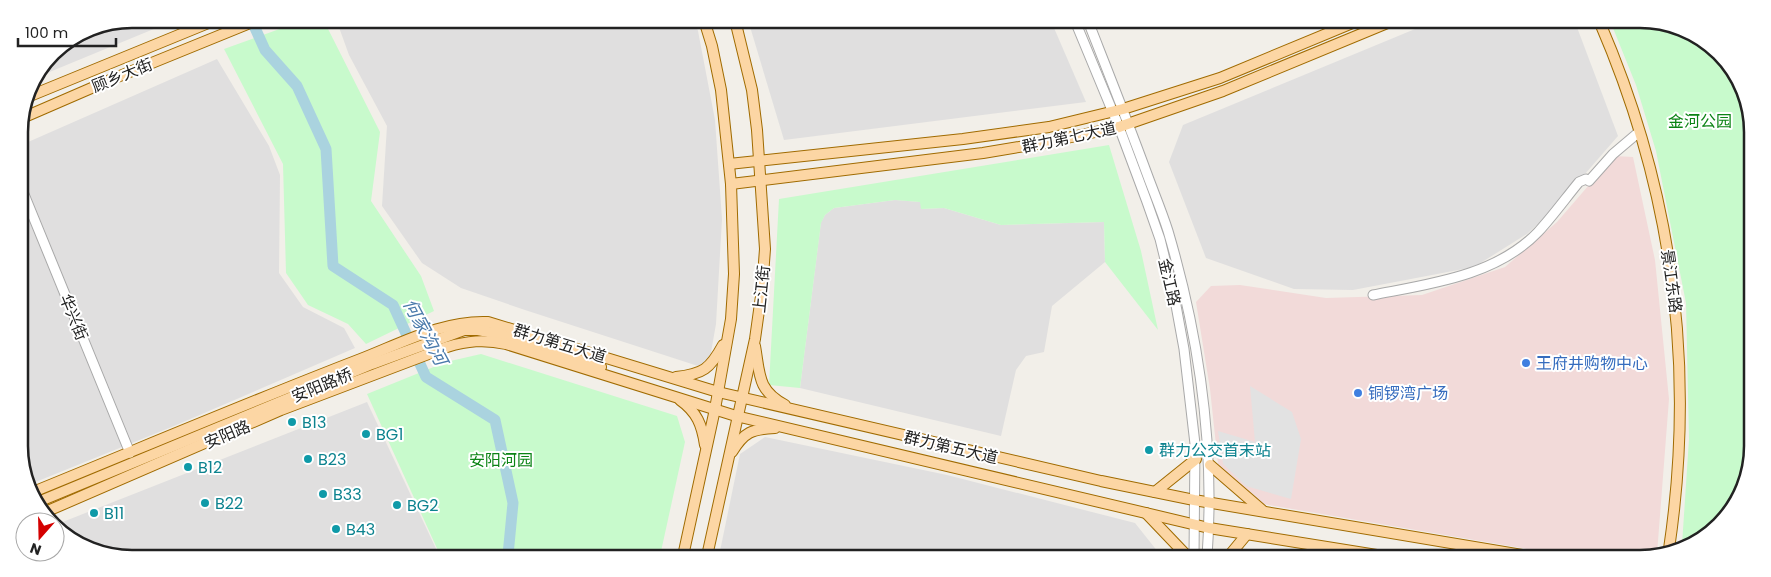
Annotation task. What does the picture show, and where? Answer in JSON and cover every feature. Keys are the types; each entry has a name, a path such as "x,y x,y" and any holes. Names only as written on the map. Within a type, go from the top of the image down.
{"main road":[{"name":"顾乡大街","path":"34,94 196,28"},
{"name":"顾乡大街","path":"30,115 238,28"},
{"name":"上江街","path":"683,550 715,409 731,319 734,274 731,184 721,90 706,28"},
{"name":"上江街","path":"707,550 754,339 762,290 765,249 760,161 752,90 737,28"},
{"name":"群力第七大道","path":"728,164 963,139 1049,127 1123,109 1220,78 1341,28"},
{"name":"群力第七大道","path":"731,184 983,154 1043,144 1124,125 1223,91 1375,28"},
{"name":"景江东路","path":"1602,28 1626,89 1661,210 1673,282 1679,336 1681,431 1670,545"},
{"name":"群力第五大道","path":"374,354 441,328 465,322 488,322 741,398 1101,481 1194,500 1487,549"},
{"name":"安阳路桥","path":"43,500 372,364 464,330 478,330 499,334 613,371 650,389"},
{"path":"672,378 691,375 705,370 716,357 727,338"},
{"path":"754,339 761,383 766,391 775,399 794,410"},
{"name":"群力第五大道","path":"384,371 446,347 470,341 493,341 736,416 1210,528 1341,549"},
{"name":"安阳路","path":"38,490 374,354"},
{"name":"安阳路","path":"50,509 281,410 384,371"},
{"path":"675,397 687,405 697,416 703,430 706,452"},
{"path":"727,459 737,442 745,434 764,428 787,428"},
{"path":"1155,492 1196,459"},
{"path":"1210,465 1262,511"},
{"path":"1145,513 1180,549"},
{"path":"1235,549 1248,534"}],"street":[{"name":"金江路","path":"1078,28 1112,112 1124,125 1167,230 1188,308 1200,380 1210,465 1210,528 1208,549"},
{"name":"金江路","path":"1091,28 1123,109 1124,125 1160,239 1175,300 1184,349 1196,459 1194,549"},
{"path":"1373,295 1438,282 1477,270 1511,253 1536,233 1579,182 1586,179 1590,181 1613,154 1639,132"},
{"name":"华兴街","path":"28,204 130,453"}],"shaded area":[{"path":"118,28 156,28 45,74 63,53 92,35"},
{"path":"339,28 697,28 715,120 722,219 716,324 710,358 698,366 525,310 461,288 422,263 382,206 387,126 349,55"},
{"path":"750,28 1054,28 1086,102 784,140"},
{"path":"1417,28 1577,28 1618,136 1558,205 1527,234 1474,267 1353,290 1294,289 1206,258 1169,162 1183,125"},
{"path":"217,59 269,146 280,175 279,273 303,307 344,328 355,348 174,426 34,482 28,452 28,142"},
{"path":"1614,156 1633,157 1655,260 1669,399 1658,547 1646,549 1528,549 1263,504 1218,464 1210,389 1196,302 1211,286 1240,285 1326,298 1422,295 1505,267 1557,222"},
{"path":"895,200 921,202 922,209 944,208 1001,225 1104,222 1105,262 1052,306 1044,352 1026,356 1016,370 1001,436 800,388 821,222 825,215 834,208"},
{"path":"1250,386 1292,412 1301,439 1291,499 1246,486 1223,464 1218,431 1255,442"},
{"path":"367,402 437,550 132,550 118,549 92,542 65,526 65,521"},
{"path":"765,437 947,475 1135,523 1156,549 720,550 740,454"}],"green space":[{"path":"282,28 328,28 380,132 371,201 421,276 434,311 366,344 348,324 308,305 286,273 283,164 224,49"},
{"name":"金河公园","path":"1613,28 1653,28 1679,35 1703,49 1722,68 1738,98 1744,132 1743,459 1733,491 1722,509 1703,528 1682,540 1689,439 1686,303 1656,151 1636,85"},
{"path":"1109,145 1141,251 1158,330 1105,262 1104,222 1001,225 944,208 921,209 920,202 895,200 834,208 825,215 821,223 800,388 769,385 779,199"},
{"name":"安阳河园","path":"481,354 677,416 685,442 661,550 438,550 367,394 446,362"}],"waterway":[{"name":"何家沟河","path":"255,28 265,50 297,86 326,149 333,266 393,305 426,377 495,420 513,503 509,550"}],"place":[{"name":"王府井购物中心","path":"1526,363"},
{"name":"铜锣湾广场","path":"1358,393"},
{"name":"B13","path":"292,422"},
{"name":"BG1","path":"366,434"},
{"name":"群力公交首末站","path":"1149,450"},
{"name":"B23","path":"308,459"},
{"name":"B12","path":"188,467"},
{"name":"B33","path":"323,494"},
{"name":"B22","path":"205,503"},
{"name":"BG2","path":"397,505"},
{"name":"B11","path":"94,513"},
{"name":"B43","path":"336,529"}]}
